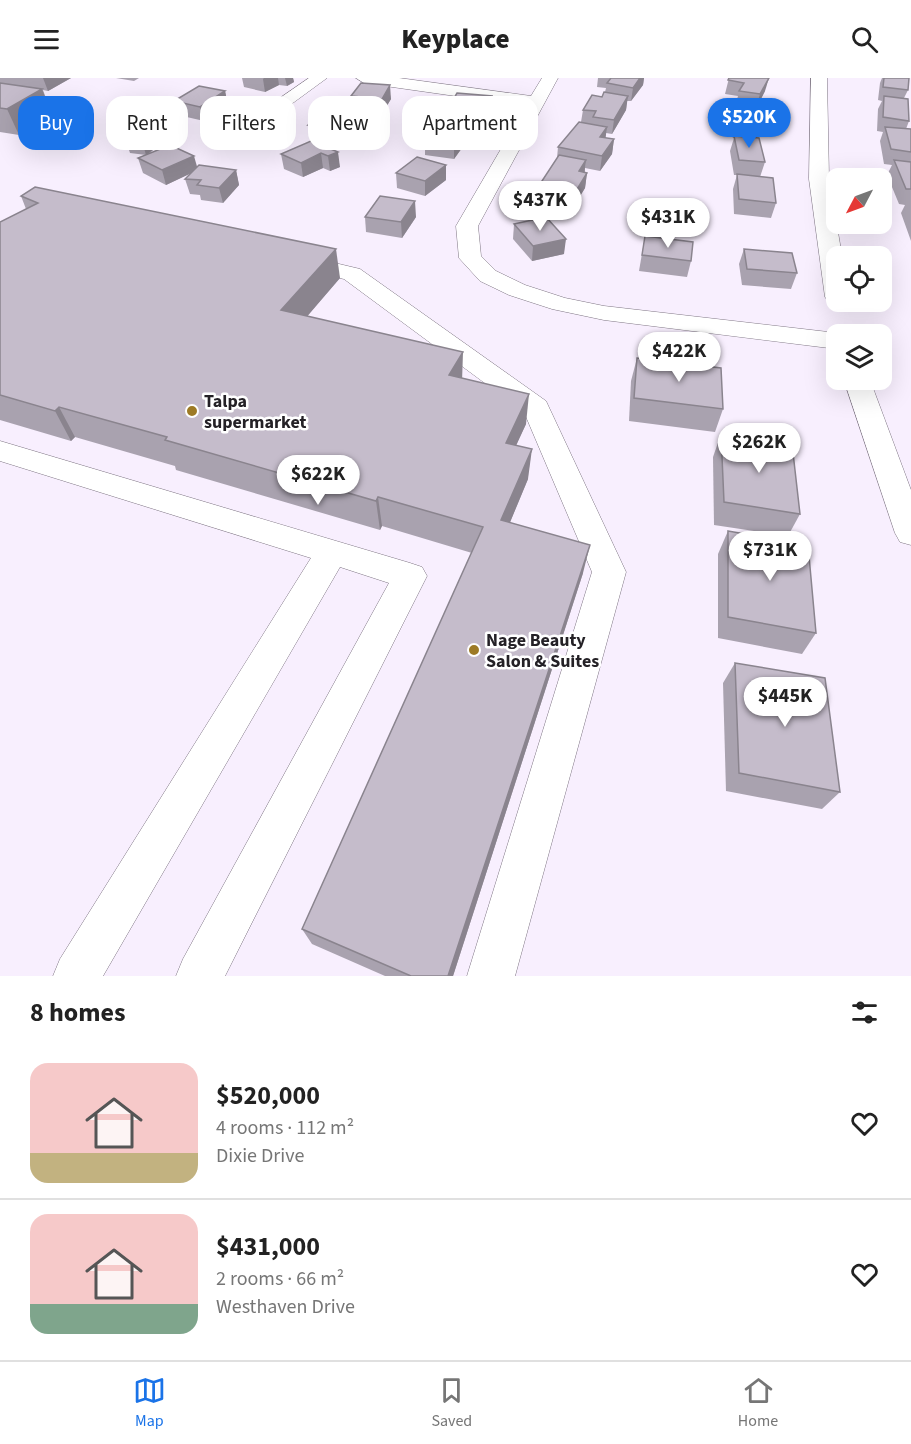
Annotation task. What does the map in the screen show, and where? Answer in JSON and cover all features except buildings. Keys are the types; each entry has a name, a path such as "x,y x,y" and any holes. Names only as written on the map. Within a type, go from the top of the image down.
{"street":[{"path":"293,96 319,78"},
{"path":"363,78 493,96"},
{"path":"538,99 550,78"},
{"path":"819,78 819,178 829,246"},
{"path":"0,98 18,101"},
{"path":"509,150 467,226 470,258 488,276 517,290 582,309 826,340"},
{"path":"273,256 352,274 536,408 609,572 491,976"},
{"path":"861,390 911,532"},
{"path":"0,451 410,576 200,976"},
{"path":"77,976 332,552"}],"place":[{"name":"Talpa supermarket","path":"192,411"},
{"name":"Nage Beauty Salon & Suites","path":"474,650"}]}
